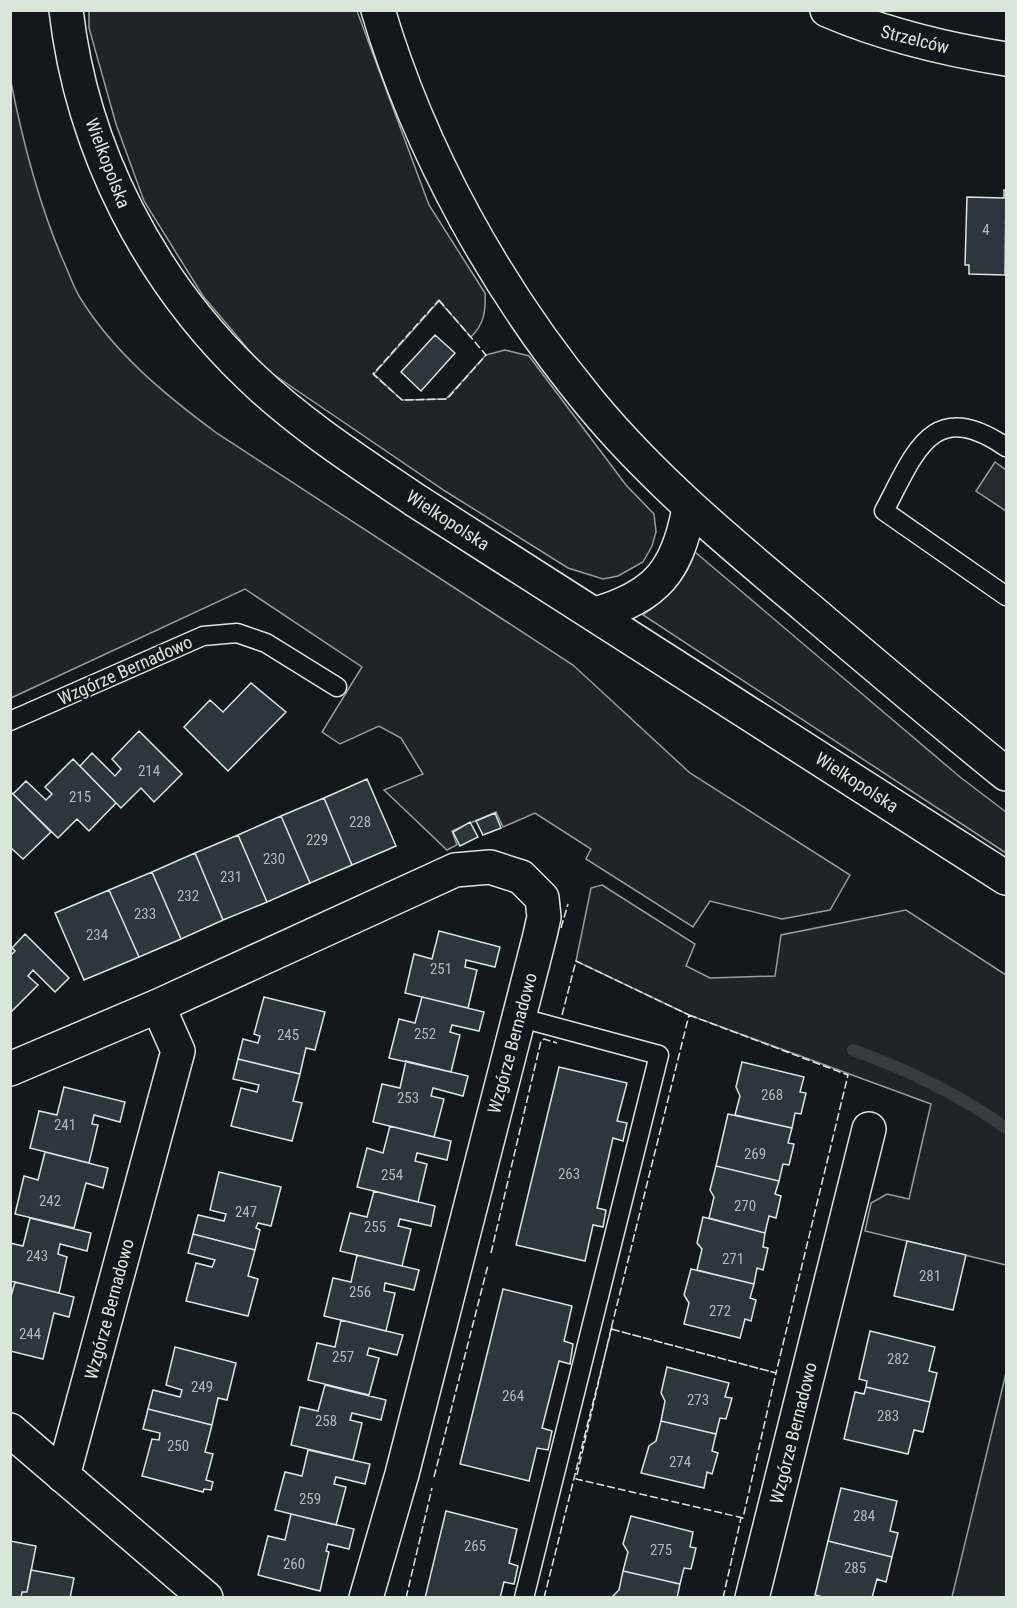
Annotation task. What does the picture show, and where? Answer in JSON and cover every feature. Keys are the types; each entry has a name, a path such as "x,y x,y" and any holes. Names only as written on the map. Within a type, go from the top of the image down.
{"street":[{"name":"Wielkopolska","path":"66,10 75,66 102,157 142,241 197,321 252,378 328,442 1006,878"},
{"path":"378,10 392,60 435,156 474,233 521,310 592,404 689,508 1006,774"},
{"name":"Strzelców","path":"827,10 865,26 910,40 1006,59"},
{"path":"595,614 626,605 651,588 671,564 684,535 689,508"},
{"name":"Wzgórze Bernadowo","path":"10,1069 158,1006 455,870 490,867 521,877 542,898 544,917 519,1017 402,1474 366,1598"},
{"name":"Wzgórze Bernadowo","path":"63,1476 178,1051 158,1006"},
{"name":"Wzgórze Bernadowo","path":"752,1598 868,1129"},
{"path":"10,1430 206,1598"}],"lane":[{"path":"1006,447 971,428 946,427 928,437 915,454 884,511 1006,597"},
{"name":"Wzgórze Bernadowo","path":"10,720 203,636 237,633 266,643 337,687"},
{"path":"519,1017 659,1055 524,1598"}],"shaded area":[{"path":"89,11 357,11 429,205 485,293 483,317 471,337 439,301 374,374 402,400 446,399 486,355 505,350 529,356 626,485 654,514 656,532 652,546 643,562 618,576 603,579 568,568 445,491 264,368 203,296 144,201 116,124 89,28"},
{"path":"11,82 32,172 74,287 93,316 124,354 160,388 218,434 573,665 690,773 850,875 830,910 782,919 710,901 693,927 586,859 591,849 535,813 503,827 496,812 452,831 457,845 447,850 384,790 423,774 401,738 379,726 340,744 322,732 362,667 245,589 11,698"},
{"path":"995,462 1006,470 1006,511 976,491"},
{"path":"695,552 960,777 1006,812 1006,853 643,615 675,588 686,572"},
{"path":"602,885 695,944 686,966 710,978 775,976 781,935 906,910 1006,975 1006,1265 865,1231 871,1203 887,1194 909,1199 931,1104 689,1015 576,961 591,888"},
{"path":"1006,1373 1006,1597 952,1597"}],"building":[{"path":"1004,190 1006,190 1005,275 969,274 969,265 965,265 967,197 1004,198"},
{"path":"435,335 455,353 421,391 401,372"},
{"path":"251,683 286,712 228,771 184,727 210,700 223,712"},
{"path":"139,731 182,774 154,802 141,788 121,808 80,766 92,753 115,776 121,769 112,759"},
{"path":"73,759 116,803 89,831 77,819 58,838 13,794 26,781 46,800 52,794 45,787"},
{"path":"367,779 396,846 352,865 324,798"},
{"path":"10,791 51,832 23,859 10,847"},
{"path":"324,798 352,865 310,883 281,816"},
{"path":"495,813 501,828 483,835 476,821"},
{"path":"281,816 310,883 267,902 238,835"},
{"path":"470,822 478,837 460,846 453,832"},
{"path":"238,835 267,902 223,920 195,853"},
{"path":"195,853 223,920 181,939 152,872"},
{"path":"152,872 181,939 139,957 109,890"},
{"path":"109,890 139,957 84,980 55,913"},
{"path":"439,931 500,947 495,967 466,960 465,967 477,970 468,1008 405,993 414,954 432,959"},
{"path":"25,934 69,978 55,992 33,970 28,976 38,985 10,1013 10,956 15,951 12,948"},
{"path":"264,997 325,1012 315,1050 306,1048 300,1074 238,1059 243,1039 258,1043 260,1036 254,1034"},
{"path":"422,997 484,1012 479,1031 452,1025 450,1032 460,1035 451,1072 389,1058 399,1019 415,1023"},
{"path":"238,1059 300,1074 293,1101 302,1103 292,1141 231,1126 241,1088 257,1092 259,1085 233,1079"},
{"path":"406,1061 468,1076 463,1096 433,1088 431,1096 444,1099 434,1137 373,1122 382,1084 400,1088"},
{"path":"742,1062 804,1077 800,1092 806,1093 801,1114 795,1113 792,1128 735,1115 740,1096 736,1087"},
{"path":"559,1067 627,1083 617,1121 627,1123 623,1141 613,1138 597,1208 606,1210 603,1227 593,1225 585,1261 516,1245"},
{"path":"64,1087 125,1102 120,1122 94,1115 92,1124 98,1125 89,1163 30,1148 39,1111 57,1115"},
{"path":"728,1114 792,1128 788,1143 794,1144 789,1165 783,1164 779,1181 716,1166"},
{"path":"390,1126 451,1141 447,1160 417,1153 415,1161 427,1164 418,1202 357,1187 367,1148 383,1153"},
{"path":"45,1152 108,1168 103,1188 86,1183 74,1228 15,1214 24,1176 38,1180"},
{"path":"716,1166 779,1181 775,1194 781,1196 776,1218 769,1216 765,1233 709,1218 714,1197 710,1190"},
{"path":"219,1172 281,1187 271,1226 258,1223 256,1228 260,1230 255,1250 193,1234 198,1215 224,1221 226,1214 210,1210"},
{"path":"374,1191 435,1206 431,1226 400,1219 398,1226 411,1229 402,1266 340,1251 350,1213 367,1217"},
{"path":"703,1217 765,1233 763,1247 768,1248 763,1270 757,1268 754,1284 697,1270 702,1249 697,1243"},
{"path":"30,1218 91,1233 87,1251 60,1244 58,1254 67,1257 59,1293 10,1281 10,1243 23,1246"},
{"path":"193,1234 255,1250 248,1276 258,1279 248,1316 186,1301 196,1263 212,1267 215,1260 188,1253"},
{"path":"907,1241 966,1255 953,1310 894,1296"},
{"path":"357,1255 419,1270 414,1290 385,1283 384,1291 395,1293 386,1331 324,1316 333,1278 351,1282"},
{"path":"691,1269 754,1284 750,1298 756,1300 751,1321 745,1319 740,1338 684,1324 689,1303 684,1295"},
{"path":"15,1282 74,1297 69,1317 54,1313 43,1359 10,1351 10,1300"},
{"path":"503,1289 572,1306 564,1341 573,1344 570,1364 559,1361 542,1428 552,1431 548,1450 537,1448 529,1481 460,1464"},
{"path":"341,1320 403,1335 397,1355 369,1348 367,1355 379,1358 369,1395 308,1380 317,1343 335,1347"},
{"path":"870,1331 935,1347 929,1371 937,1373 930,1402 866,1387 867,1381 859,1379"},
{"path":"175,1347 236,1363 227,1400 218,1398 212,1425 148,1409 153,1390 180,1397 182,1390 166,1385"},
{"path":"667,1367 729,1383 725,1397 732,1398 726,1419 720,1418 716,1434 661,1421 665,1401 661,1393"},
{"path":"325,1385 386,1400 381,1420 352,1413 350,1420 362,1423 353,1460 291,1445 300,1407 318,1411"},
{"path":"866,1387 930,1402 923,1432 914,1430 908,1454 844,1439 855,1392 864,1394"},
{"path":"148,1409 212,1425 205,1452 213,1454 206,1480 213,1482 211,1490 204,1489 203,1492 142,1476 152,1439 159,1440 160,1433 143,1429"},
{"path":"661,1421 716,1434 712,1451 718,1453 712,1474 707,1472 704,1488 641,1473 649,1446 656,1441"},
{"path":"308,1450 370,1464 365,1484 336,1477 334,1484 346,1487 336,1525 275,1510 285,1472 302,1476"},
{"path":"841,1488 897,1501 890,1531 898,1533 892,1557 828,1541"},
{"path":"446,1511 517,1529 509,1563 518,1566 514,1584 504,1582 500,1598 425,1598"},
{"path":"291,1514 354,1529 349,1549 328,1544 326,1551 329,1552 320,1591 258,1575 268,1536 285,1540"},
{"path":"631,1516 693,1532 690,1547 696,1548 691,1569 684,1568 680,1584 623,1571 628,1552 623,1544"},
{"path":"10,1541 36,1546 27,1592 22,1592 21,1598 10,1598"},
{"path":"828,1541 892,1557 886,1582 877,1579 872,1598 827,1598 815,1595"},
{"path":"31,1570 74,1578 70,1598 21,1598 22,1592 27,1592"},
{"path":"623,1571 680,1584 677,1598 611,1598 619,1590"}],"waterway":[{"path":"853,1050 932,1084 970,1104 1006,1128"}],"fence":[{"path":"439,300 486,355 447,399 402,400 373,374 439,300"},
{"path":"561,928 568,904"},
{"path":"562,1015 576,961 689,1015"},
{"path":"689,1015 848,1075 776,1373 611,1329 689,1015"},
{"path":"491,1253 541,1041 544,1039 557,1043"},
{"path":"434,1477 488,1265"},
{"path":"544,1598 612,1327"},
{"path":"611,1329 776,1373 743,1518 576,1479 611,1329"},
{"path":"406,1598 432,1488"},
{"path":"723,1598 741,1518"}]}
